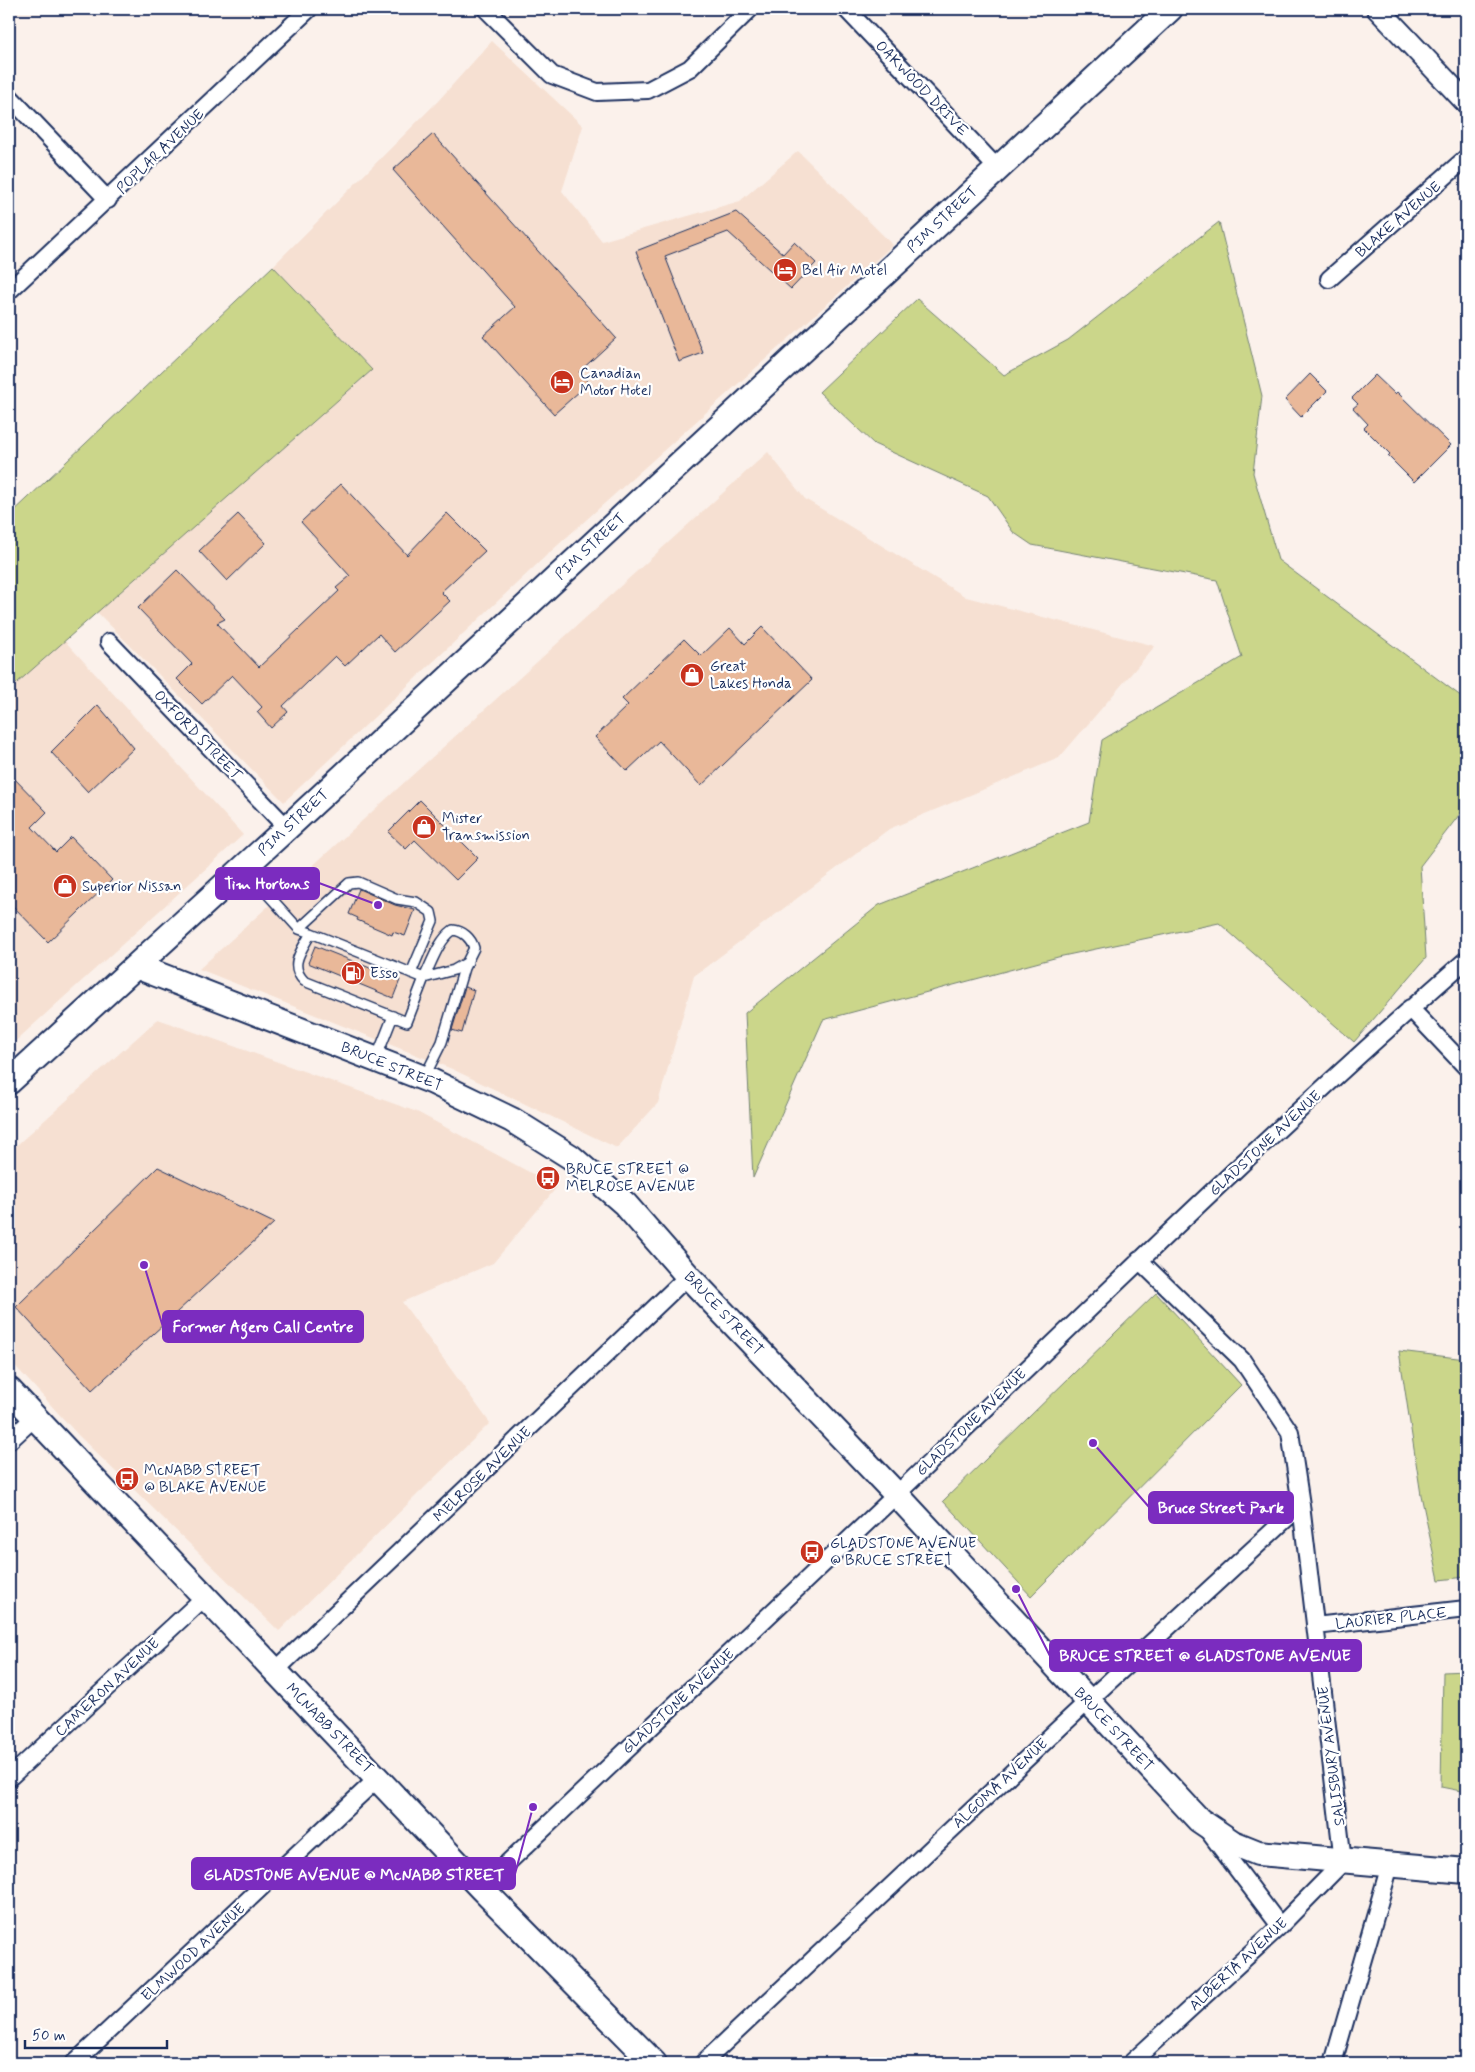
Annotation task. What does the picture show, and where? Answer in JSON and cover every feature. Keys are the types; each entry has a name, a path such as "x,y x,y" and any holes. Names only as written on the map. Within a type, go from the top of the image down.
{"main road":[{"name":"PIM STREET","path":"9,1082 287,828 1170,9"},
{"name":"BRUCE STREET","path":"136,966 424,1078 512,1120 571,1158 625,1204 688,1276 896,1494 1199,1820 1233,1843 1258,1853 1343,1862 1466,1871"},
{"name":"MCNABB STREET","path":"9,1390 481,1888 654,2063"}],"street":[{"name":"POPLAR AVENUE","path":"9,291 108,200 309,9"},
{"path":"486,9 552,75 597,92 648,90 690,68 750,9"},
{"name":"OAKWOOD DRIVE","path":"846,9 997,168"},
{"path":"1378,9 1466,102"},
{"path":"9,96 108,200"},
{"name":"BLAKE AVENUE","path":"1329,279 1466,158"},
{"name":"OXFORD STREET","path":"109,642 287,828"},
{"name":"GLADSTONE AVENUE","path":"481,1888 896,1494 1139,1260 1410,1008 1466,960"},
{"path":"1410,1008 1466,1067"},
{"name":"SALISBURY AVENUE","path":"1139,1260 1242,1360 1290,1432 1301,1505 1343,1862"},
{"name":"MELROSE AVENUE","path":"275,1671 688,1276"},
{"path":"9,1441 35,1417"},
{"name":"ALGOMA AVENUE","path":"703,2063 1088,1701 1301,1505"},
{"name":"CAMERON AVENUE","path":"9,1778 206,1596"},
{"name":"LAURIER PLACE","path":"1315,1626 1466,1609"},
{"name":"ELMWOOD AVENUE","path":"74,2063 378,1778"},
{"name":"BRUCE STREET","path":"1199,1820 1280,1926"},
{"name":"ALBERTA AVENUE","path":"1131,2063 1280,1926 1343,1862"},
{"path":"1333,2063 1390,1865"}],"lane":[{"path":"244,867 300,929 424,978 454,970 468,962"},
{"path":"300,929 349,883 358,882 397,899 416,902 430,912 433,921 411,973"},
{"path":"311,933 297,961 298,975 304,981 407,1022 424,978 443,939 453,930 464,933 473,944 474,948 442,1042 424,1078"},
{"path":"376,1059 393,1016"}],"shaded area":[{"path":"492,41 583,126 562,191 602,241 740,201 798,151 893,245 548,554 284,802 97,612 372,370 273,266 438,101"},
{"path":"768,452 805,499 966,597 1155,646 1059,758 889,829 694,976 658,1103 617,1148 452,1069 199,969"},
{"path":"64,640 243,835 9,1047 9,690"},
{"path":"158,1019 417,1112 557,1187 493,1263 402,1302 490,1423 279,1631 79,1436 9,1359 9,1152"}],"green space":[{"path":"1219,222 1262,396 1253,473 1278,560 1466,700 1466,806 1420,866 1426,958 1354,1042 1219,923 1058,957 823,1020 753,1178 745,1013 879,905 1089,822 1102,740 1242,657 1217,580 1032,545 1013,532 988,496 874,444 819,392 917,299 1004,375 1068,340"},
{"path":"273,266 372,370 9,690 9,516"},
{"path":"1156,1293 1241,1385 1031,1596 943,1501"},
{"path":"1399,1351 1466,1359 1466,1577 1439,1580 1421,1495"},
{"path":"1466,1671 1466,1792 1441,1787 1443,1672"}],"building":[{"path":"433,134 616,338 579,372 589,383 554,414 483,336 515,307 393,170"},
{"path":"736,212 783,254 794,242 816,263 791,289 728,232 665,256 703,353 679,362 636,251"},
{"path":"1310,374 1327,391 1301,417 1285,400"},
{"path":"1375,375 1395,394 1397,392 1451,445 1414,482 1364,428 1368,424 1353,408 1358,404 1352,398"},
{"path":"341,484 407,555 447,513 485,551 441,592 450,601 395,652 379,634 345,666 335,656 283,706 288,712 271,728 257,712 262,707 232,675 202,704 177,679 192,664 138,608 177,570 225,619 217,623 259,667 339,591 336,588 350,576 301,522"},
{"path":"238,514 266,543 227,581 199,551"},
{"path":"762,627 812,680 701,786 659,741 627,771 595,737 628,705 622,699 684,639 701,656 730,628 745,644"},
{"path":"98,705 134,748 88,792 51,752"},
{"path":"9,773 47,812 32,827 56,852 71,837 112,880 48,942 9,902"},
{"path":"420,800 478,858 456,880 415,840 406,849 388,832"},
{"path":"359,889 395,905 415,910 405,936 393,932 392,935 357,920 358,918 349,914"},
{"path":"315,946 400,980 393,998 308,963"},
{"path":"465,987 474,990 462,1033 452,1030"},
{"path":"158,1167 274,1223 92,1390 16,1307"}],"place":[{"name":"Bel Air Motel","path":"785,270"},
{"name":"Canadian Motor Hotel","path":"562,382"},
{"name":"Great Lakes Honda","path":"692,675"},
{"name":"Mister Transmission","path":"424,827"},
{"name":"Superior Nissan","path":"65,886"},
{"name":"Tim Hortons","path":"378,905"},
{"name":"Esso","path":"353,973"},
{"name":"BRUCE STREET @ MELROSE AVENUE","path":"548,1178"},
{"name":"Former Agero Call Centre","path":"144,1265"},
{"name":"Bruce Street Park","path":"1093,1443"},
{"name":"McNABB STREET @ BLAKE AVENUE","path":"127,1479"},
{"name":"GLADSTONE AVENUE @ BRUCE STREET","path":"812,1552"},
{"name":"BRUCE STREET @ GLADSTONE AVENUE","path":"1016,1589"},
{"name":"GLADSTONE AVENUE @ McNABB STREET","path":"533,1807"}]}
